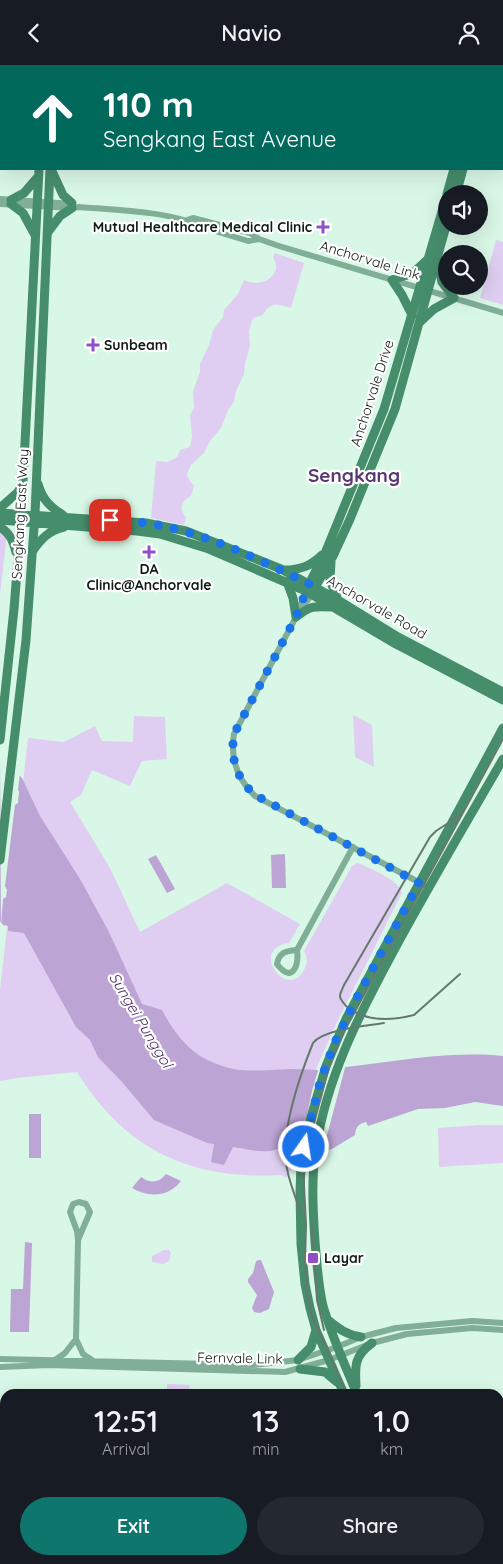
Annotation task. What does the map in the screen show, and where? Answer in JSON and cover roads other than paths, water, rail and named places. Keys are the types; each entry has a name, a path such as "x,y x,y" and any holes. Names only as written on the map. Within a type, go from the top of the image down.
{"main road":[{"name":"Sengkang East Way","path":"0,860 26,639 34,518 51,170"},
{"path":"47,233 60,216 75,206 63,195 51,170"},
{"path":"450,185 454,170"},
{"path":"459,185 463,170"},
{"name":"Sengkang East Way","path":"0,740 21,518 38,173"},
{"path":"35,235 23,213 11,202 24,193 38,173"},
{"name":"Anchorvale Drive","path":"310,589 350,519 395,409 419,323 424,289 438,234"},
{"name":"Anchorvale Drive","path":"433,257 442,235"},
{"path":"412,315 392,280 413,273 433,257 442,282 454,298 434,309 419,323"},
{"name":"Anchorvale Drive","path":"329,554 384,409 412,315 424,289"},
{"path":"32,553 43,537 67,521 48,504 40,492 36,478"},
{"path":"0,507 18,492 23,483"},
{"name":"Anchorvale Road","path":"0,513 21,518"},
{"name":"Anchorvale Road","path":"0,520 34,518 67,521 160,534 209,549 287,582 338,600 398,637 501,694"},
{"name":"Anchorvale Road","path":"67,521 146,523 170,527 216,542 281,569 310,589 331,607 396,644 501,694"},
{"path":"0,527 8,532 14,544 18,562"},
{"path":"281,569 304,568 329,554 330,581 338,600"},
{"path":"287,582 294,598 296,617"},
{"path":"296,617 313,606 331,607"},
{"path":"501,694 503,709"},
{"path":"342,1389 316,1330 305,1284 301,1244 301,1165 310,1117 331,1053 349,1013 503,728"},
{"path":"356,1389 338,1352 323,1305 317,1261 313,1199 314,1165 322,1118 342,1054 361,1011 428,887 503,759"},
{"path":"328,1319 350,1336 361,1337"},
{"path":"316,1330 311,1347 299,1364 325,1372 339,1384"},
{"path":"357,1389 358,1357 362,1350 372,1343"}],"street":[{"name":"Anchorvale Link","path":"0,199 11,202"},
{"name":"Anchorvale Link","path":"0,204 11,202 75,206 146,213 187,220 192,224 248,241 259,239 503,313"},
{"path":"310,589 234,734 232,747 233,762 246,787 255,795 428,887"},
{"path":"297,950 353,847"},
{"path":"78,1240 90,1213 88,1206 82,1202 73,1204 70,1212 77,1231 78,1240 76,1339 83,1353 93,1360"},
{"name":"Fernvale Link","path":"338,1352 361,1337 414,1325 472,1321 503,1323"},
{"name":"Fernvale Link","path":"0,1367 49,1365 275,1373 338,1352 407,1334 472,1328 503,1329"},
{"path":"55,1360 65,1353 76,1339"},
{"name":"Fernvale Link","path":"0,1359 253,1365 299,1364"}],"railway":[{"path":"345,1389 313,1319 308,1301 303,1165 327,1074 339,1041 503,739"},
{"path":"460,974 414,1015 405,1017 379,1019 361,1015 346,1006 340,997 344,985 430,837 462,814"},
{"path":"301,1213 287,1169 285,1155 286,1139 292,1105 313,1043 318,1038 335,1031 384,1023"},
{"path":"312,1224 317,1300 324,1330"}],"place":[{"name":"Mutual Healthcare Medical Clinic","path":"323,227"},
{"name":"Sunbeam","path":"93,345"},
{"name":"DA Clinic@Anchorvale","path":"149,552"},
{"name":"Layar","path":"313,1258"}],"district":[{"name":"Sengkang","path":"354,475"}],"water label":[{"name":"Sungei Punggol","path":"141,1020"}]}
